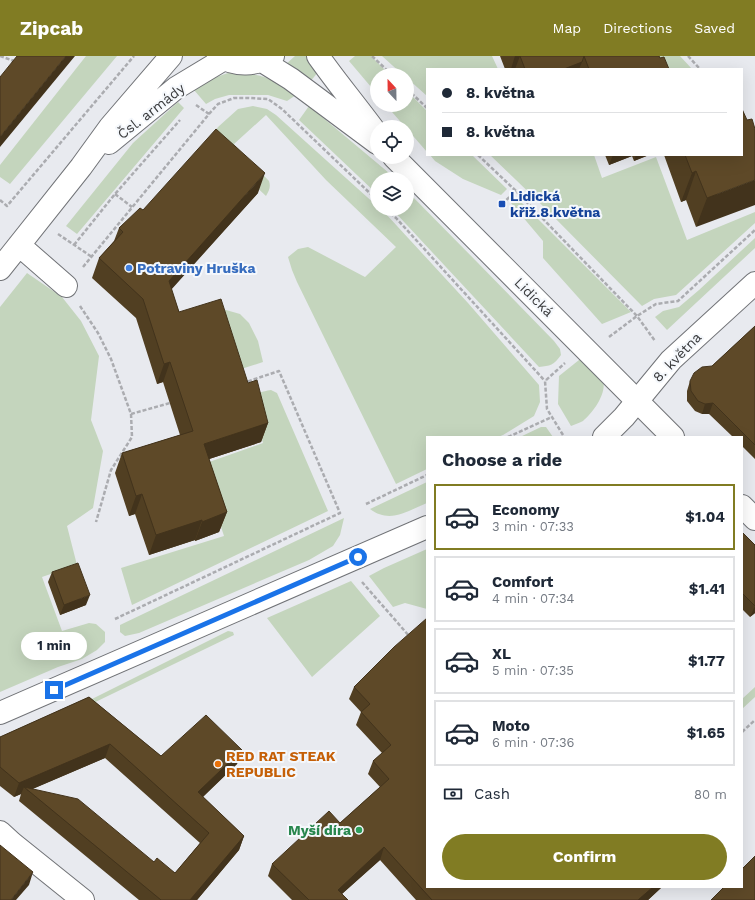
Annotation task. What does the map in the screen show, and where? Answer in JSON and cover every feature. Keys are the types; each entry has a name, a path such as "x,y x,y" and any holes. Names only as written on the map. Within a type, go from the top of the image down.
{"street":[{"name":"Čsl. armády","path":"0,269 81,167 110,127 171,56"},
{"path":"318,56 370,124"},
{"name":"Čsl. armády","path":"81,167 176,88 221,58"},
{"path":"221,58 237,63 249,64 268,59 291,79 370,138"},
{"name":"Lidická","path":"401,164 672,436"},
{"path":"19,245 66,286"},
{"name":"8. května","path":"605,436 624,417 671,360 755,283"},
{"path":"743,507 755,519"},
{"path":"0,713 426,527"},
{"path":"0,832 83,900"}],"path":[{"path":"0,56 14,61"},
{"path":"9,66 18,56"},
{"path":"0,200 7,206 134,56"},
{"path":"372,56 385,68"},
{"path":"688,56 699,68"},
{"path":"414,96 426,107"},
{"path":"96,522 111,470 132,437 131,414 111,359 98,333 66,286 92,257 209,114 218,104 234,98 268,100 282,109 370,193"},
{"path":"193,104 209,114"},
{"path":"74,245 115,194 183,116"},
{"path":"479,156 516,191 637,316 656,343"},
{"path":"502,204 516,191"},
{"path":"115,194 132,207"},
{"path":"394,216 545,381 547,409 563,435"},
{"path":"607,338 656,304 678,301 755,230"},
{"path":"55,231 92,257"},
{"path":"545,381 570,358"},
{"path":"115,619 340,513 279,371 242,383"},
{"path":"131,414 170,403"},
{"path":"510,436 552,417"},
{"path":"366,504 426,475"},
{"path":"357,577 412,639"},
{"path":"743,731 755,720"}],"green space":[{"path":"86,56 117,56 10,184 0,177 0,165"},
{"path":"295,56 306,56 318,72 310,82 285,65"},
{"path":"355,56 371,56 383,68 370,68 370,86 349,61"},
{"path":"382,56 492,56 498,68 426,68 426,95 414,84 414,68 395,68"},
{"path":"643,56 680,56 691,68 648,68"},
{"path":"228,73 245,73 264,77 296,95 287,101 268,95 229,95 215,99 206,104 194,90 205,81"},
{"path":"414,98 426,110 426,151 414,137 414,120 399,120 392,112 414,112"},
{"path":"178,102 184,108 77,234 66,226 133,143"},
{"path":"253,106 267,109 276,115 370,200 370,216 387,216 468,303 539,385 540,402 534,416 500,436 426,436 426,469 396,484 297,282 288,257 298,249 308,247 365,277 396,247 326,180 266,115 234,144 269,181 270,185 266,196 214,147 211,137 218,127 238,109"},
{"path":"309,106 370,157 370,164 378,164 388,172 370,172 370,187 299,120"},
{"path":"431,156 473,156 507,189 501,195 463,179 435,161"},
{"path":"491,156 594,156 602,178 656,157 687,240 755,212 755,223 676,295 654,299 642,306"},
{"path":"414,198 554,341 560,349 561,355 554,363 539,367 399,216 414,216"},
{"path":"517,198 631,312 602,324 543,258 543,241 511,203"},
{"path":"755,238 755,248 667,330 655,317 663,311 679,307"},
{"path":"27,273 62,297 81,321 99,356 91,420 103,451 93,508 67,526 77,565 42,577 62,631 89,623 96,624 105,632 105,642 97,650 82,659 58,667 0,692 0,307"},
{"path":"216,310 226,310 240,314 249,323 258,341 263,362 238,370"},
{"path":"584,356 602,378 604,383 602,395 591,413 583,421 571,426 558,404 559,376"},
{"path":"271,390 277,393 328,511 132,605 121,568 224,536 207,484 195,467 263,443 252,403 259,393"},
{"path":"541,427 546,427 552,436 522,436"},
{"path":"426,482 426,503 392,516 385,516 370,509"},
{"path":"344,518 340,535 333,546 309,560 139,633 125,636 120,632 120,625"},
{"path":"426,549 426,609 405,603 393,607 369,576"},
{"path":"351,581 380,616 312,677 267,618"},
{"path":"228,631 233,632 234,635 83,708 80,705"},
{"path":"755,687 755,697 743,708 743,698"}],"building":[{"path":"17,56 66,56 0,137 0,77"},
{"path":"520,56 584,56 582,62 567,68 525,68"},
{"path":"584,56 659,56 660,58 664,57 669,68 589,68"},
{"path":"743,111 747,120 752,119 755,129 755,180 707,198 696,171 692,173 685,156 743,156"},
{"path":"216,129 265,173 169,281 179,312 221,299 248,383 257,380 268,423 204,444 227,512 202,522 202,520 156,535 142,494 136,496 122,453 193,431 170,362 164,364 143,299 99,258 123,232 119,228 140,208 143,210"},
{"path":"755,326 755,445 713,403 705,404 698,401 691,391 690,381 694,373 702,367 712,366"},
{"path":"743,533 755,545 755,606 743,594"},
{"path":"78,563 90,595 64,605 52,572"},
{"path":"426,619 426,888 652,888 638,900 432,900 384,847 338,890 348,900 309,900 272,864 329,811 340,823 389,779 373,761 391,745 361,712 370,704 354,687 394,647"},
{"path":"89,697 161,756 206,715 242,750 198,792 244,836 190,900 161,900 24,787 78,799 154,862 157,858 175,873 209,833 110,744 19,783 0,767 0,737"},
{"path":"0,845 33,872 11,900 0,900"},
{"path":"755,856 755,900 711,900 723,888 743,888 743,868"}],"place":[{"name":"Lidická křiž.8.května","path":"502,204"},
{"name":"Potraviny Hruška","path":"129,268"},
{"name":"RED RAT STEAK REPUBLIC","path":"218,764"},
{"name":"Myší díra","path":"359,830"}],"route":[{"path":"54,690 358,557"}]}
